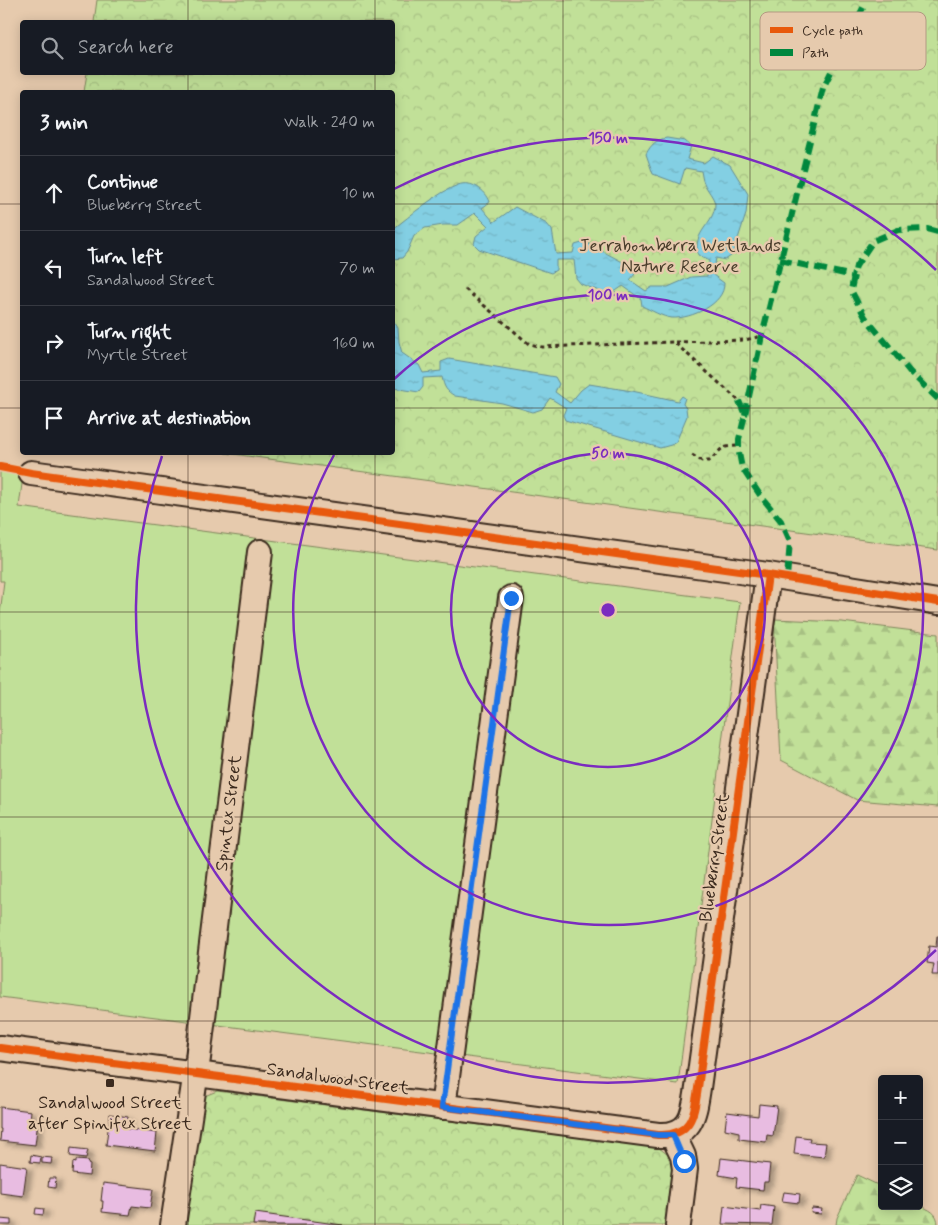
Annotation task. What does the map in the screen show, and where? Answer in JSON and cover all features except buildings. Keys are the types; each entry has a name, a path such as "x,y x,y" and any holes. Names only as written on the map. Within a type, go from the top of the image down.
{"street":[{"path":"31,474 768,575 938,602"},
{"name":"Spintex Street","path":"173,1225 196,1074 260,552"},
{"name":"Blueberry Street","path":"673,1135 688,1125 694,1112 768,575"},
{"path":"442,1107 511,598"},
{"name":"Sandalwood Street","path":"0,1048 658,1135 673,1135"},
{"path":"673,1135 683,1156 685,1169 678,1225"}],"path":[{"path":"465,289 529,344 542,347 745,340 762,336"},
{"path":"674,342 739,402"},
{"path":"692,455 702,461 709,461 725,446 739,446"}],"green space":[{"name":"Jerrabomberra Wetlands Nature Reserve","path":"97,0 938,0 938,550 240,455 395,455 395,90 84,90 87,75 395,75 395,20 94,20"},
{"path":"0,471 23,476 19,507 740,602 678,1084 0,997 0,614 4,581 0,581"},
{"path":"774,619 842,622 938,634 938,807 857,800 781,760"},
{"path":"217,1091 659,1148 671,1157 674,1165 668,1225 185,1225 203,1099"},
{"path":"857,1175 878,1185 878,1210 923,1210 923,1207 935,1214 938,1225 836,1225 837,1218"}],"water":[{"path":"667,138 685,141 691,146 687,159 704,163 713,156 730,165 748,194 746,214 734,251 725,260 716,258 713,275 724,283 723,291 713,304 706,309 680,318 660,315 642,306 641,299 623,286 613,293 607,294 581,284 576,278 574,260 556,260 556,270 551,273 479,249 474,244 476,236 488,226 475,213 458,225 425,228 414,236 407,252 402,258 395,259 395,227 450,188 468,184 482,190 488,198 490,202 482,208 494,222 515,207 547,224 552,230 556,254 573,253 575,245 585,242 634,268 635,274 630,280 646,291 652,287 668,287 691,277 707,276 709,261 698,255 697,247 701,234 712,217 714,201 703,182 701,171 685,168 680,184 653,174 646,154 654,143"},
{"path":"395,323 398,328 402,353 419,365 423,373 441,371 441,362 449,359 555,377 559,384 555,392 570,403 589,384 678,401 682,396 685,398 683,404 686,408 687,416 676,442 660,448 565,420 563,415 566,408 550,398 542,409 533,412 502,403 455,396 446,388 442,377 423,378 423,387 419,392 395,388"}],"marked path":[{"path":"861,12 865,4"},
{"path":"745,415 762,336 823,88 832,70"},
{"path":"938,232 927,229 898,230 873,241 856,266 851,290 865,317 910,372 938,399"},
{"path":"780,260 854,276"},
{"path":"739,401 745,415 739,439 742,468 760,495 781,521 790,541 787,578"}],"cycle path":[{"path":"0,467 31,473 768,575 938,602"},
{"path":"0,1048 658,1135 669,1135 685,1128 693,1115 697,1098 768,575"}],"place":[{"name":"Sandalwood Street after Spinifex Street","path":"110,1083"}],"route":[{"path":"511,598 442,1107 658,1135 673,1135 684,1161"}]}
